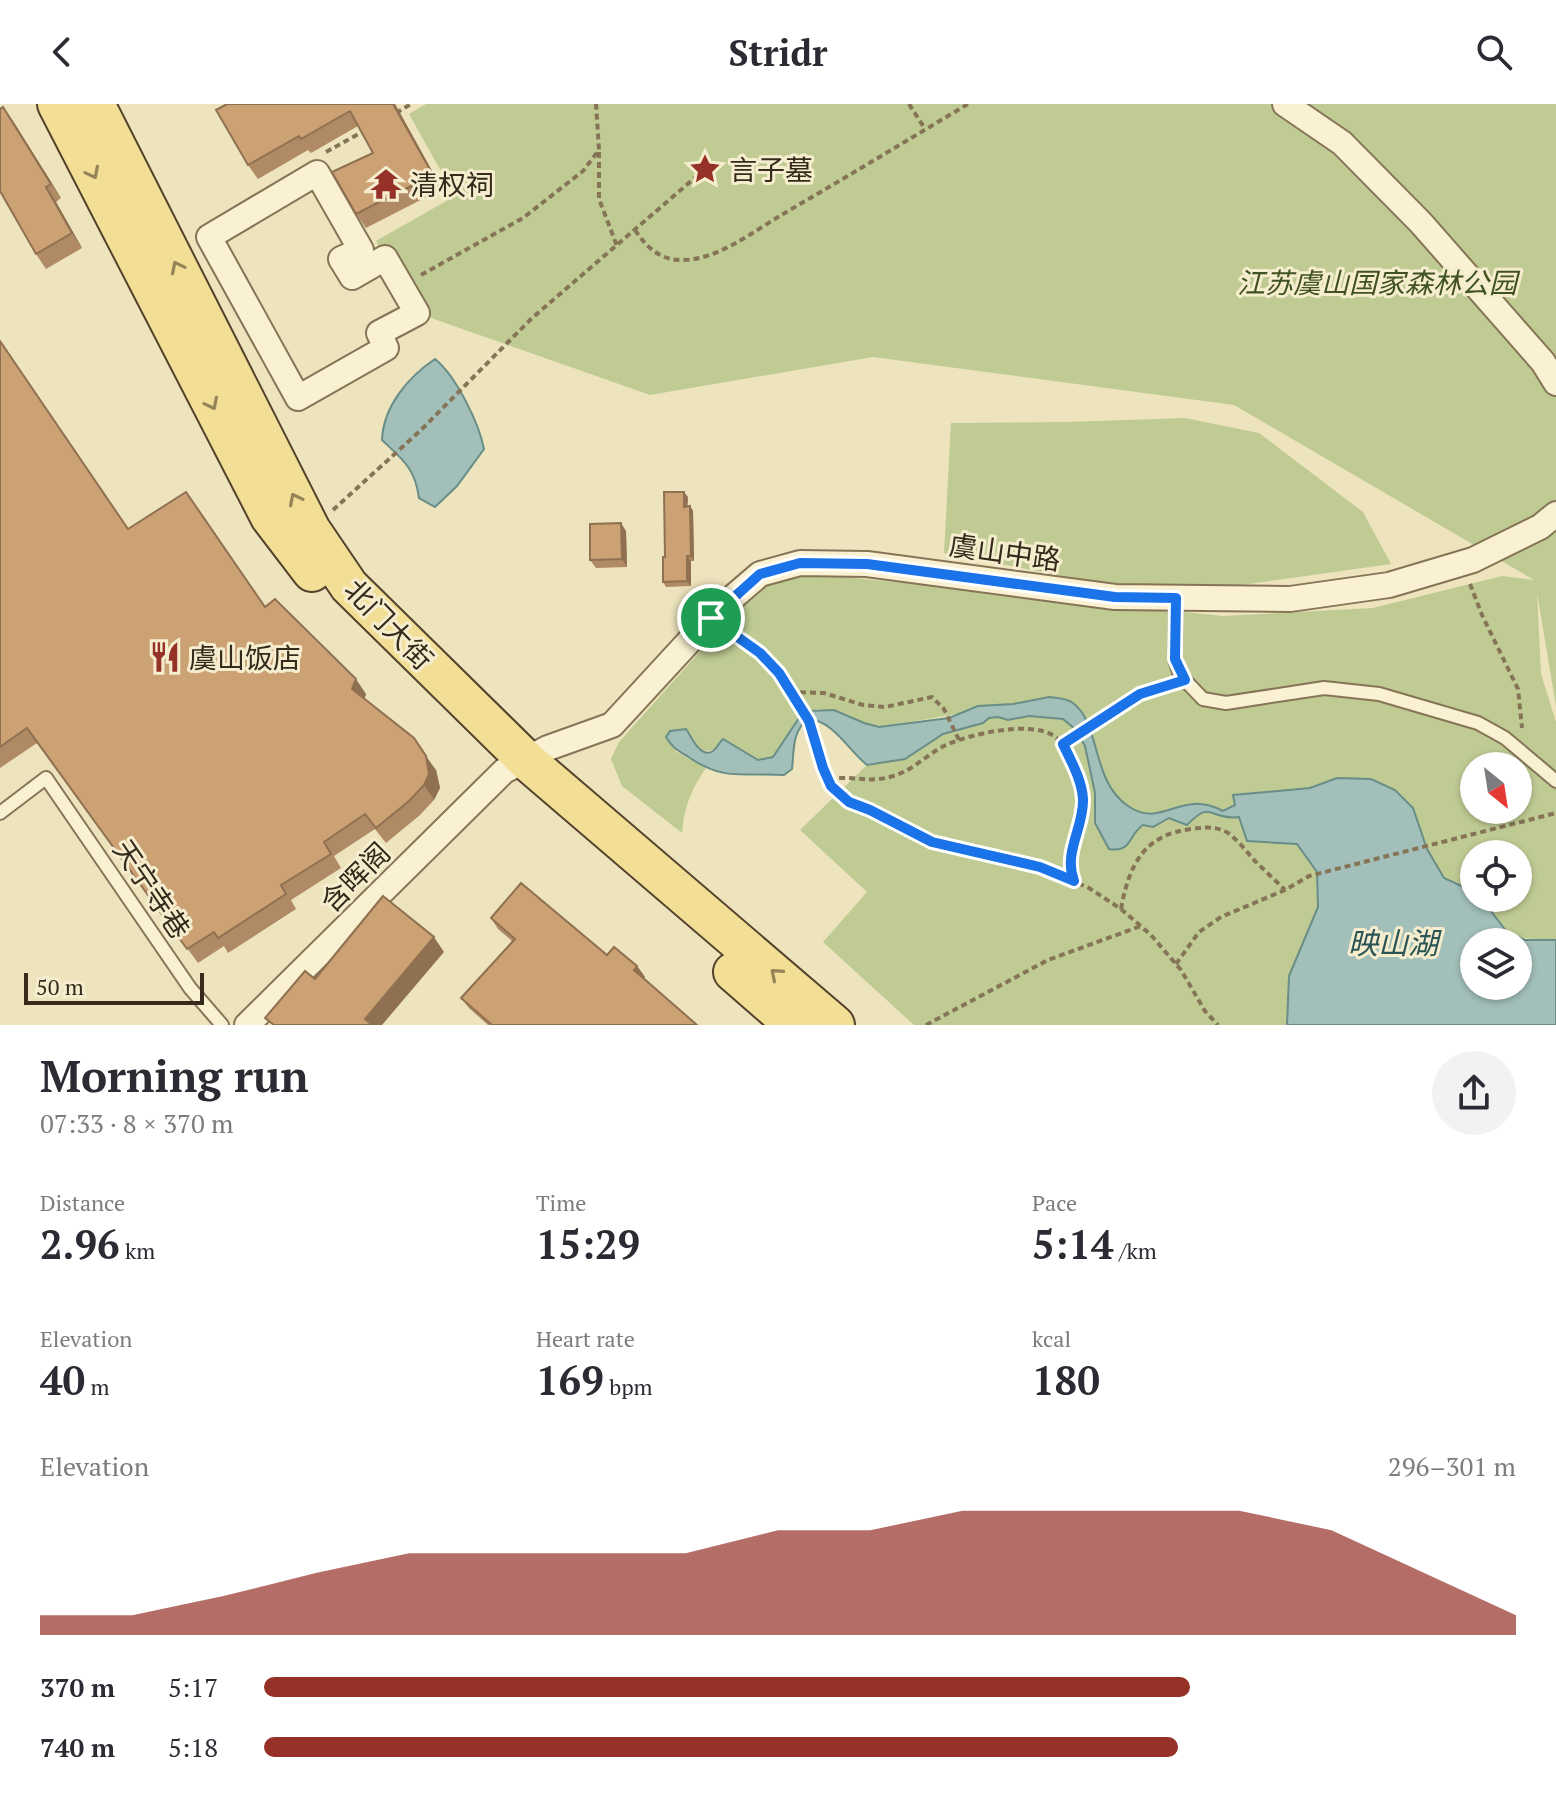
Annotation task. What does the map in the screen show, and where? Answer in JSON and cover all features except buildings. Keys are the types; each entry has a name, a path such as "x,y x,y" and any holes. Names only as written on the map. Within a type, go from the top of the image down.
{"main road":[{"name":"北门大街","path":"57,104 270,517 321,584 392,663 835,1025"},
{"name":"北门大街","path":"95,104 311,530 349,586 516,766 794,1025"}],"street":[{"path":"1285,104 1342,143 1409,211 1543,362 1556,383"},
{"path":"317,173 361,250 341,259 352,277 385,258 402,286 417,313 379,333 386,348 298,398 209,237 317,173"},
{"name":"虞山中路","path":"516,766 548,748 612,725 711,618 760,574 800,563 867,564 1115,597 1290,599 1389,585 1473,560 1540,527 1556,514"},
{"name":"含晖阁","path":"247,1025 516,766"}],"lane":[{"path":"1176,598 1175,659 1185,680 1203,699 1226,703 1324,688 1379,694 1478,723 1505,738 1522,752"},
{"path":"1532,761 1556,781"},
{"name":"天宁寺巷","path":"0,813 46,778 190,988 222,1025"}],"path":[{"path":"384,119 411,104"},
{"path":"596,104 599,199 617,246"},
{"path":"909,104 925,129"},
{"path":"635,230 647,247 663,257 681,260 700,258 784,214 968,104"},
{"path":"315,158 370,127"},
{"path":"402,286 523,218 583,171 599,150"},
{"path":"311,530 396,454 531,319 705,169"},
{"path":"1457,565 1470,584 1518,689 1524,752"},
{"path":"711,618 771,663 809,721 831,786 849,802 932,842 1040,867 1074,881 1121,909 1176,964 1205,1011 1218,1025"},
{"path":"1063,744 1140,694 1185,680"},
{"path":"790,692 824,693 863,705 885,707 932,697 944,709 959,740"},
{"path":"831,786 839,778 869,782 914,769 929,755 959,740 993,732 1047,732 1063,744 1078,778 1083,800 1070,855 1069,867 1074,881"},
{"path":"1176,964 1199,932 1221,917 1285,890 1309,876 1556,813"},
{"path":"1121,909 1130,873 1137,858 1152,842 1172,831 1213,826 1230,834 1285,890"},
{"path":"926,1025 1048,960 1141,926"}],"green space":[{"name":"江苏虞山国家森林公园","path":"426,104 1556,104 1556,706 1537,593 1541,674 1556,722 1556,940 1532,939 1532,928 1505,928 1490,912 1532,912 1532,840 1460,840 1460,887 1444,878 1427,849 1413,808 1395,790 1337,778 1310,788 1233,795 1236,805 1223,811 1196,803 1156,814 1135,811 1110,788 1090,731 1049,697 1013,704 978,706 963,713 879,727 819,709 808,711 801,715 773,758 758,760 728,741 709,751 698,747 693,738 675,751 706,768 689,799 682,833 622,786 611,759 619,742 754,591 769,580 806,573 1223,616 1373,608 1502,576 1534,580 1234,405 873,357 650,395 417,313 376,241 455,196 409,114"},
{"path":"1185,418 1259,433 1363,512 1391,564 1242,585 1120,587 944,553 951,423"},
{"path":"1029,716 1063,719 1075,728 1090,768 1095,823 1138,828 1169,818 1178,822 1194,818 1196,813 1208,812 1240,817 1247,841 1297,844 1317,872 1318,907 1289,976 1287,1025 914,1025 823,942 867,892 800,830 867,765 905,759 932,740 955,729 983,723 989,718 1008,720"}],"water":[{"path":"435,359 466,401 484,449 457,486 435,507 419,498 411,472 382,440 387,416 399,394 415,375"},
{"name":"映山湖","path":"1049,697 1073,703 1088,724 1108,782 1116,795 1140,812 1151,814 1195,804 1223,811 1235,805 1233,795 1310,788 1337,778 1371,779 1395,790 1413,808 1427,849 1444,878 1460,885 1460,912 1492,912 1504,928 1460,928 1460,1000 1532,1000 1532,940 1556,940 1556,1025 1287,1025 1289,976 1318,907 1317,872 1297,844 1247,841 1239,817 1207,812 1187,825 1169,818 1153,827 1143,825 1126,846 1109,849 1095,823 1095,793 1085,746 1076,730 1063,719 1029,716 1008,720 989,718 983,723 943,734 905,759 867,765 833,730 808,719 796,735 792,769 784,775 736,774 714,770 679,751 666,737 670,731 686,729 704,752 713,751 723,739 758,760 773,757 801,715 808,711 834,710 879,727 949,718 978,706 1013,704"}],"place":[{"name":"言子墓","path":"705,169"},
{"name":"清权祠","path":"386,184"},
{"name":"虞山饭店","path":"165,657"}],"route":[{"path":"800,563 867,564 1115,597 1176,598 1175,659 1185,680 1140,694 1063,744 1078,778 1083,800 1070,855 1069,867 1074,881 1040,867 932,842 849,802 831,786 809,721 779,673 760,653 711,618 760,574 800,563"}]}
